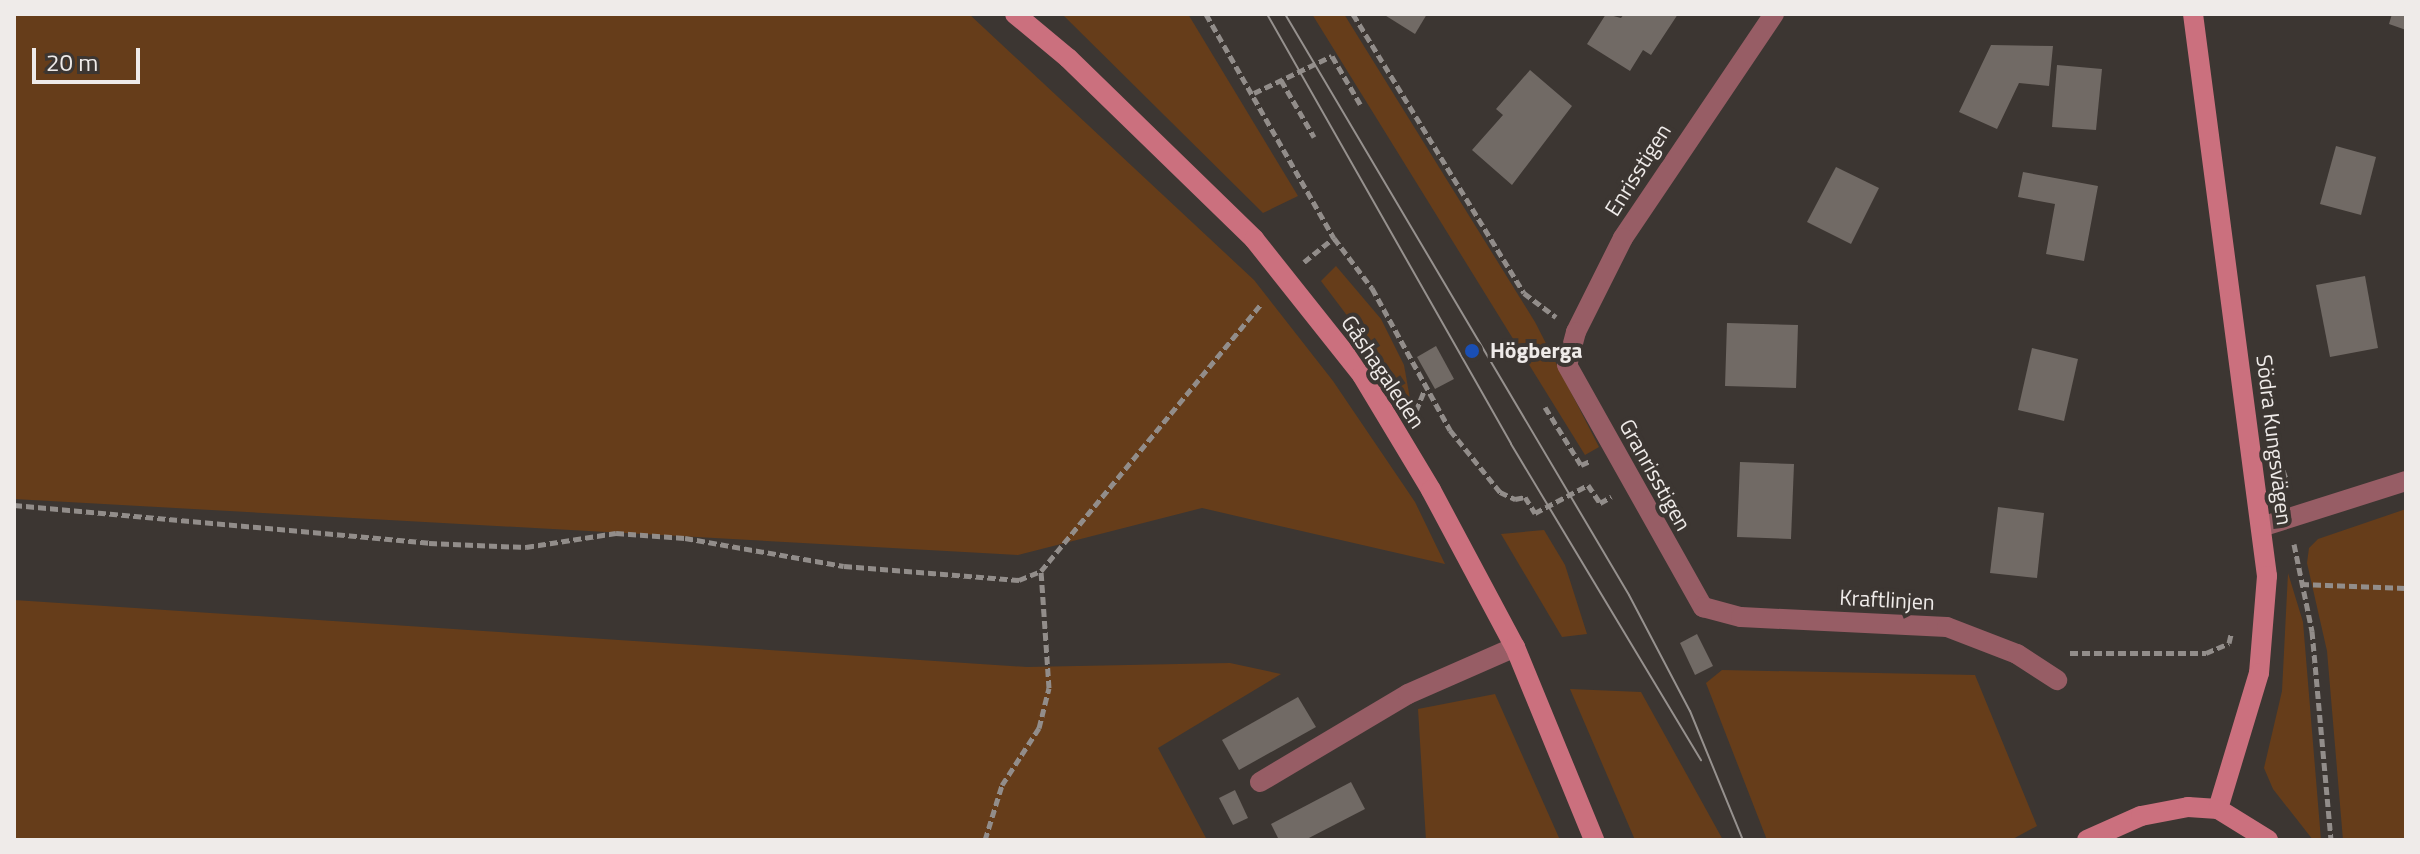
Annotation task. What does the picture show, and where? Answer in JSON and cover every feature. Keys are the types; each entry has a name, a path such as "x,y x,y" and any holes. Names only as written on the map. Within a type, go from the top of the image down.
{"main road":[{"name":"Gåshagaleden","path":"1015,14 1068,58 1254,239 1362,375 1431,490 1515,647 1594,840"},
{"name":"Södra Kungsvägen","path":"2193,14 2267,576 2259,673 2218,809"},
{"path":"2087,840 2165,808 2218,809 2268,840"}],"street":[{"name":"Enrisstigen","path":"1567,365 1576,332 1631,225 1774,14"},
{"name":"Granrisstigen","path":"1567,365 1703,607"},
{"path":"2261,527 2406,481"},
{"name":"Kraftlinjen","path":"1703,607 1741,617 1947,627 2017,654 2057,680"},
{"path":"1260,782 1408,694 1515,647"}],"path":[{"path":"1206,14 1254,93 1334,238 1372,288 1450,430 1500,492 1515,499 1525,497 1535,513 1588,485 1600,503 1633,485"},
{"path":"1353,14 1524,293 1576,332"},
{"path":"1254,93 1332,56 1360,104"},
{"path":"1281,80 1314,137"},
{"path":"1304,262 1334,238"},
{"path":"14,505 429,543 526,547 616,533 685,538 860,567 1019,580 1041,571 1261,304"},
{"path":"1545,407 1581,465 1590,460 1597,472"},
{"path":"1603,485 1610,497"},
{"path":"2267,576 2298,565"},
{"path":"985,840 1002,785 1039,728 1049,688 1041,571"},
{"path":"2331,840 2312,631 2301,584 2406,588"},
{"path":"2064,653 2206,653 2229,643 2234,623"}],"shaded area":[{"path":"14,14 969,14 1254,280 1333,381 1415,502 1445,564 1202,508 1018,555 14,499"},
{"path":"1062,14 1188,14 1298,196 1263,213"},
{"path":"1312,14 1344,14 1535,322 1599,447 1585,455"},
{"path":"1336,266 1381,319 1404,365 1410,399 1321,281"},
{"path":"2406,509 2406,840 2343,840 2327,651 2307,563 2309,548 2318,539"},
{"path":"1544,530 1565,565 1587,634 1562,637 1501,534"},
{"path":"2288,573 2303,622 2321,840 2313,840 2273,789 2264,768 2282,691"},
{"path":"14,600 1027,667 1230,663 1281,674 1158,748 1207,840 14,840"},
{"path":"1722,670 1975,675 2037,826 2011,840 1767,840 1706,683"},
{"path":"1570,689 1641,692 1723,840 1635,840"},
{"path":"1495,694 1560,840 1426,840 1418,709"}],"building":[{"path":"1383,14 1427,14 1415,34"},
{"path":"1606,14 1621,18 1624,14 1678,14 1651,55 1643,50 1630,71 1587,44"},
{"path":"2392,14 2406,14 2406,30 2389,24"},
{"path":"1991,45 2053,46 2049,86 2019,83 1997,129 1959,112"},
{"path":"2057,65 2102,69 2096,130 2052,127"},
{"path":"1530,70 1572,106 1512,185 1472,150 1503,115 1496,109"},
{"path":"2336,146 2376,157 2361,215 2320,204"},
{"path":"1836,167 1879,188 1851,244 1807,222"},
{"path":"2023,172 2098,186 2084,261 2046,254 2055,204 2018,197"},
{"path":"2365,276 2378,348 2330,357 2316,285"},
{"path":"1727,323 1798,325 1796,388 1725,386"},
{"path":"1436,346 1454,379 1435,389 1417,357"},
{"path":"2032,348 2078,359 2064,421 2018,410"},
{"path":"1740,462 1794,464 1791,539 1737,537"},
{"path":"1998,507 2044,513 2037,578 1990,573"},
{"path":"1697,634 1713,666 1695,675 1680,643"},
{"path":"1298,697 1316,727 1239,770 1222,740"},
{"path":"1351,782 1365,809 1305,840 1279,840 1271,824"},
{"path":"1235,790 1248,818 1233,825 1219,798"}],"tram line":[{"path":"1267,14 1511,444 1701,760"},
{"path":"1285,14 1629,595 1690,711 1743,840"}],"place":[{"name":"Högberga","path":"1472,351"}]}
